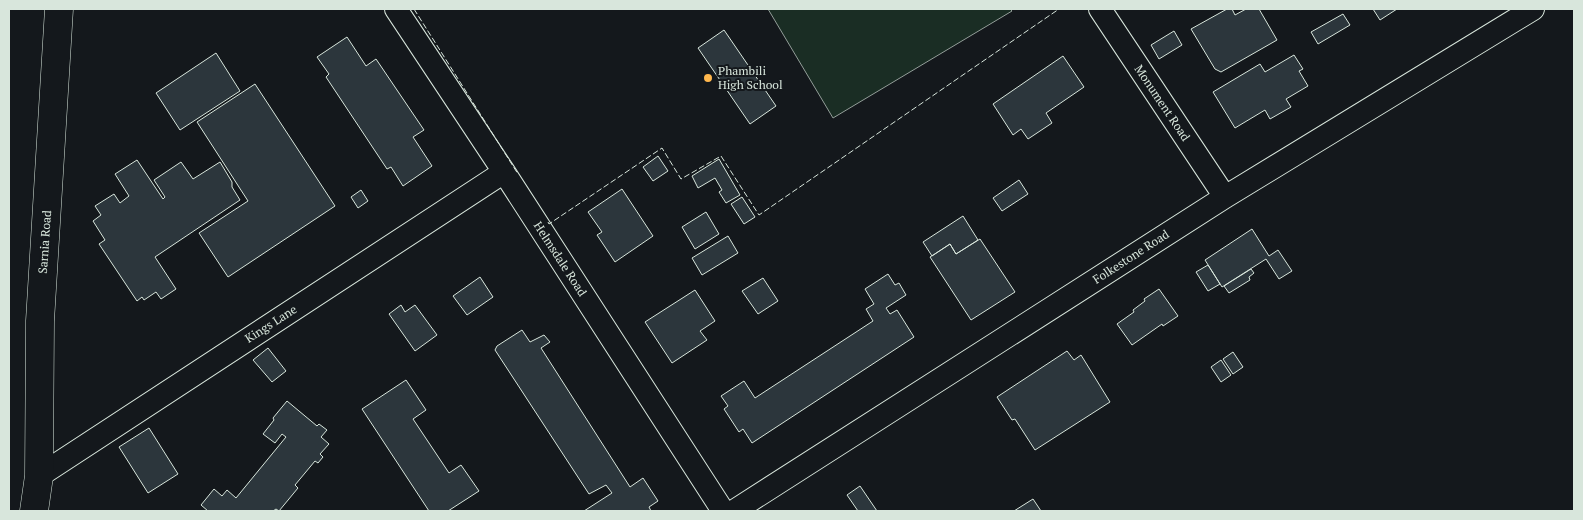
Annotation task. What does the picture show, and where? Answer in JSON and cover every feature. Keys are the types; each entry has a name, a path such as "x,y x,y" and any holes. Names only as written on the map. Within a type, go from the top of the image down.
{"main road":[{"name":"Sarnia Road","path":"34,511 39,476 40,321 59,9"},
{"name":"Sarnia Road","path":"39,476 48,511"}],"street":[{"name":"Helmsdale Road","path":"396,9 504,172 723,511"},
{"name":"Monument Road","path":"1100,9 1225,197"},
{"name":"Folkestone Road","path":"734,511 1225,197 1533,9"},
{"name":"Kings Lane","path":"39,476 504,172"}],"green space":[{"path":"768,9 1010,9 1012,11 833,118"}],"building":[{"path":"1227,9 1232,9 1235,15 1246,9 1259,9 1277,40 1221,72 1215,69 1191,29"},
{"path":"1373,9 1397,9 1380,20"},
{"path":"1343,14 1350,25 1318,44 1311,32"},
{"path":"724,30 776,106 750,124 698,48"},
{"path":"1174,31 1182,45 1159,59 1151,45"},
{"path":"347,37 366,66 376,59 424,130 413,137 432,166 403,186 391,167 387,169 326,77 329,74 317,57"},
{"path":"216,53 240,91 180,130 156,93"},
{"path":"1294,55 1303,69 1299,71 1308,86 1286,99 1291,107 1270,119 1265,110 1235,128 1213,92 1260,64 1265,72"},
{"path":"1063,56 1084,87 1046,113 1052,123 1028,139 1021,129 1013,135 993,104"},
{"path":"255,84 335,206 228,277 199,233 248,201 197,122"},
{"path":"658,156 668,171 653,181 643,167"},
{"path":"719,159 740,195 726,203 719,192 722,190 715,178 698,188 692,176"},
{"path":"137,160 163,199 165,197 154,180 181,162 193,179 220,162 240,200 155,257 176,289 161,299 156,292 144,300 142,297 137,301 99,244 105,240 93,221 101,215 95,206 114,194 120,203 129,196 115,174"},
{"path":"1019,180 1028,194 1002,211 993,198"},
{"path":"622,189 653,236 615,262 597,235 602,232 588,212"},
{"path":"361,190 368,201 358,208 351,197"},
{"path":"742,197 755,217 744,224 731,204"},
{"path":"706,212 719,234 695,249 682,227"},
{"path":"963,216 978,240 956,254 950,244 932,256 923,242"},
{"path":"1252,229 1269,256 1278,250 1292,271 1279,279 1266,259 1222,287 1205,260"},
{"path":"728,236 738,253 702,275 692,258"},
{"path":"980,239 1015,292 971,320 930,257 950,244 956,254"},
{"path":"1208,265 1220,284 1208,291 1196,272"},
{"path":"1251,269 1254,273 1249,277 1250,280 1229,293 1224,286"},
{"path":"888,274 895,285 899,283 906,295 886,308 890,314 897,310 914,337 752,443 743,429 739,432 724,409 728,406 721,396 744,381 755,398 873,321 866,309 874,304 865,289"},
{"path":"480,277 493,297 467,315 453,296"},
{"path":"763,278 778,301 758,314 742,291"},
{"path":"1159,289 1178,316 1163,326 1162,324 1132,345 1117,324 1134,312 1133,310 1145,301 1144,299"},
{"path":"695,290 715,321 700,331 707,340 672,363 645,322"},
{"path":"401,305 405,312 415,305 437,335 415,351 389,314"},
{"path":"522,330 530,342 544,335 550,342 541,348 630,487 643,478 658,501 649,507 651,511 584,511 612,493 606,485 589,494 495,350 497,346"},
{"path":"268,348 286,371 272,382 253,360"},
{"path":"1067,351 1074,360 1081,355 1110,402 1035,450 1015,419 1012,420 997,397"},
{"path":"1233,352 1243,367 1233,374 1223,359"},
{"path":"1221,360 1231,375 1221,382 1211,367"},
{"path":"406,380 426,410 413,419 449,473 461,465 479,491 448,511 429,511 362,409"},
{"path":"287,401 317,426 319,424 327,430 321,437 329,444 320,454 323,457 318,463 315,461 295,485 298,488 279,511 276,509 273,511 208,511 201,505 214,489 222,496 227,490 236,498 286,437 282,434 275,443 263,434"},
{"path":"149,428 178,474 148,493 119,447"},
{"path":"860,486 877,511 858,511 847,495"},
{"path":"1033,499 1041,511 1014,511"}],"fence":[{"path":"414,9 518,174"},
{"path":"548,222 549,224 662,148 681,179 721,156 759,215 1059,9"}],"place":[{"name":"Phambili High School","path":"708,78"}]}
